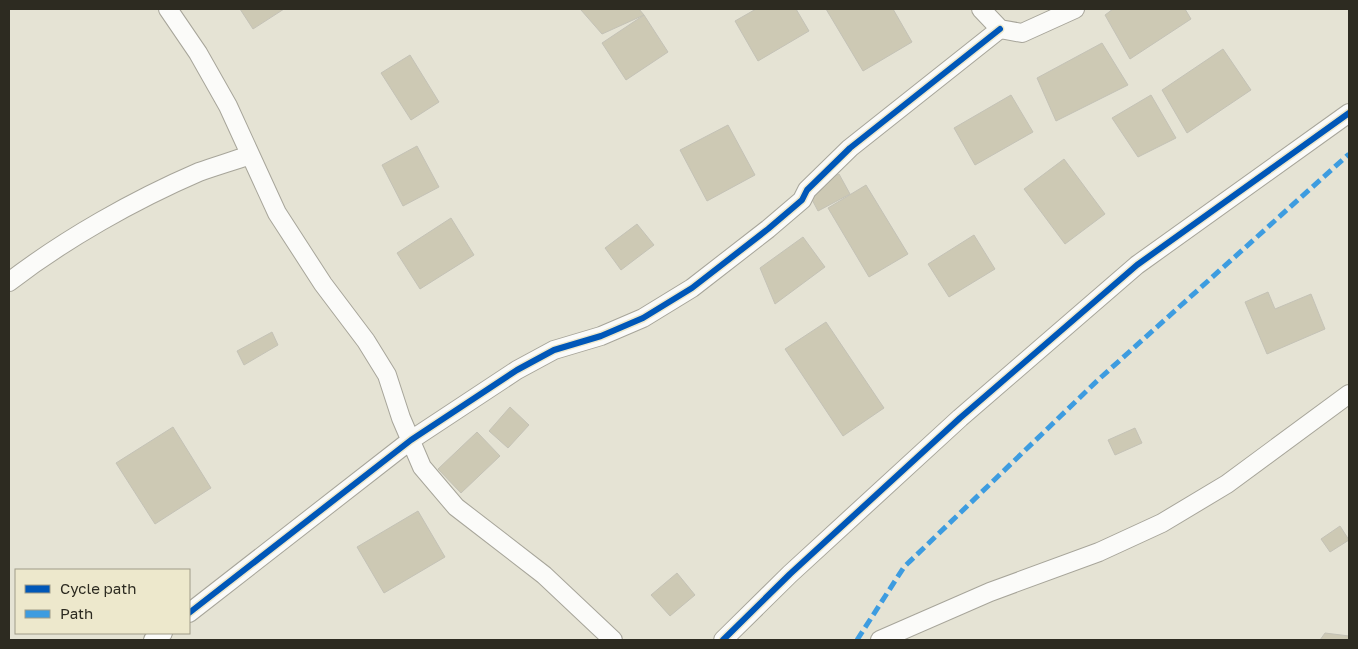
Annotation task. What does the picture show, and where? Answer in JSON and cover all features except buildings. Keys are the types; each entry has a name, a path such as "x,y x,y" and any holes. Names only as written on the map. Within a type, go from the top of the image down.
{"street":[{"path":"168,9 198,53 228,106 277,213 323,284 366,341 387,375 401,418 422,467 456,508 544,575 613,640"},
{"path":"981,9 1000,29 1022,33 1075,9"},
{"path":"190,611 411,440 517,370 554,350 601,336 643,318 692,288 802,200 808,190 850,148 1000,29"},
{"path":"723,640 790,574 960,418 1137,265 1349,113"},
{"path":"9,282 29,266 129,204 200,172 250,155"},
{"path":"880,640 990,592 1099,552 1162,523 1227,484 1349,394"}],"marked path":[{"path":"857,640 904,567 1098,380 1349,154"}],"cycle path":[{"path":"190,612 411,440 517,370 554,350 601,336 643,318 692,288 802,200 807,190 850,148 1000,29"},
{"path":"723,640 790,574 960,418 1137,265 1349,113"}]}
